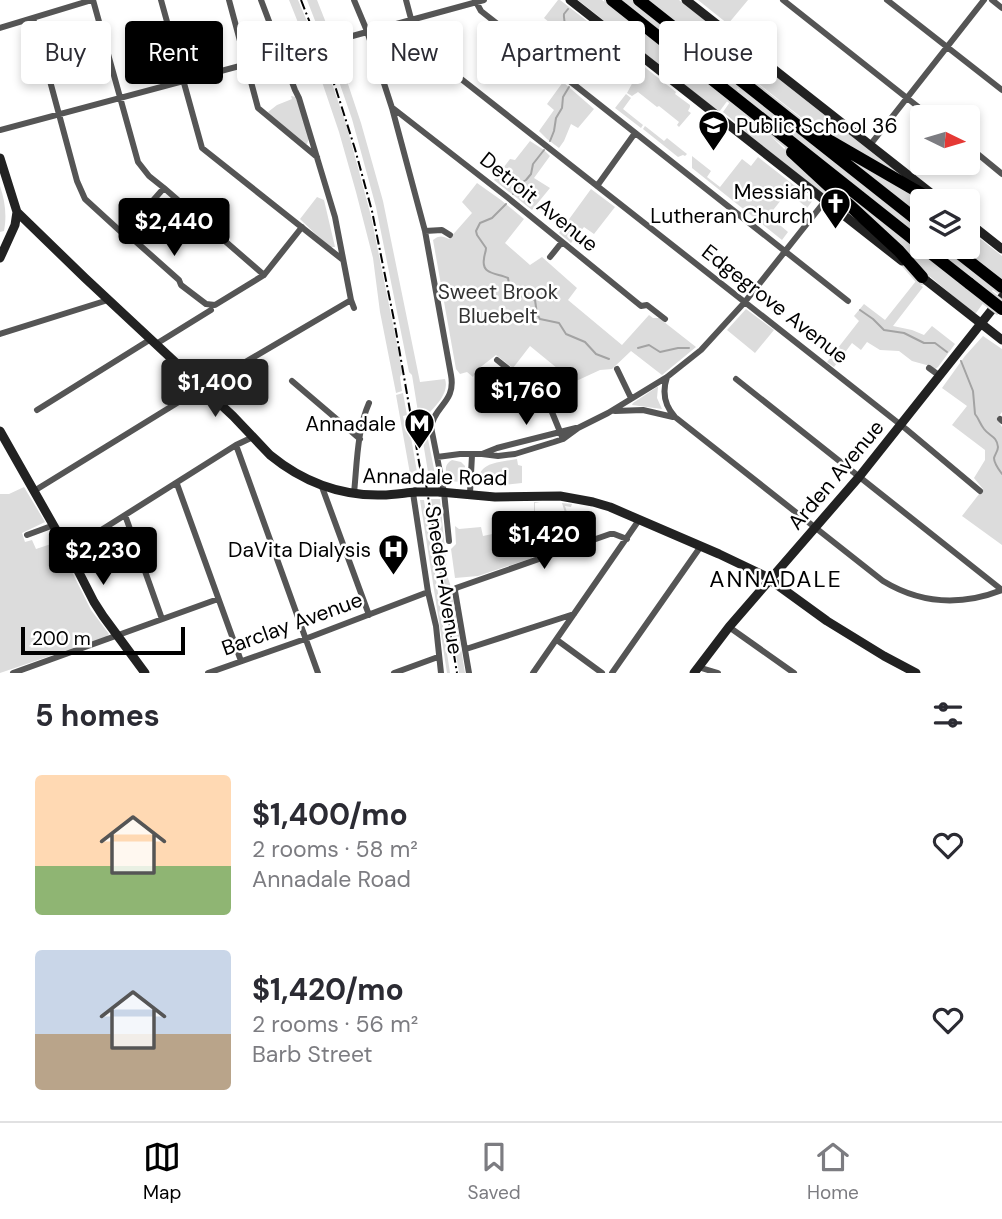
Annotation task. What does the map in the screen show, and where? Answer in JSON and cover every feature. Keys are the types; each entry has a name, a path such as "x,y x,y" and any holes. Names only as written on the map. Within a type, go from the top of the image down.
{"highway":[{"path":"612,0 910,236"},
{"path":"639,0 910,215"},
{"path":"739,101 899,251 922,277"},
{"path":"791,121 810,128 913,189"},
{"path":"939,259 1002,309"},
{"path":"966,259 1002,287"}],"street":[{"path":"0,29 92,0 136,158 149,176 264,275"},
{"path":"161,0 167,21"},
{"path":"229,0 237,30"},
{"path":"261,0 269,21"},
{"path":"354,0 367,30"},
{"name":"Edgegrove Avenue","path":"406,0 418,45 901,425 980,491"},
{"path":"408,21 484,0"},
{"path":"570,0 1002,340"},
{"path":"686,0 926,189"},
{"path":"783,0 916,105"},
{"path":"887,0 1002,90"},
{"path":"870,145 984,0"},
{"path":"992,0 1002,8"},
{"path":"475,1 481,11 848,301"},
{"path":"33,18 58,114 85,199 120,232 125,232 179,280 181,285 213,307"},
{"path":"0,130 172,84"},
{"path":"184,84 202,148 343,260"},
{"path":"251,84 258,108 318,159"},
{"path":"293,84 335,217 354,308"},
{"path":"384,84 425,232 452,387 431,427 449,541"},
{"name":"Detroit Avenue","path":"392,108 641,306 647,305 665,319"},
{"path":"597,186 635,133"},
{"path":"980,156 1002,174"},
{"path":"0,158 17,212 15,225 0,258"},
{"path":"125,232 164,188"},
{"path":"608,414 667,377 701,350 744,303 825,201"},
{"name":"Annadale Road","path":"17,212 282,465 294,473 322,487 354,493 545,495 577,498 610,507 751,569 771,580 837,628 916,673"},
{"path":"37,410 264,275 302,227"},
{"path":"425,232 442,230 450,235"},
{"path":"980,232 1002,249"},
{"path":"550,257 562,242"},
{"name":"Arden Avenue","path":"696,670 729,627 859,477 1002,297"},
{"path":"0,334 108,300"},
{"path":"34,491 351,300"},
{"path":"497,360 548,400 561,435"},
{"path":"929,368 940,376"},
{"path":"617,369 631,398"},
{"path":"667,377 664,399 675,417 883,581 915,597 942,601 965,601 1002,590"},
{"path":"736,379 1002,590"},
{"path":"292,381 360,439"},
{"path":"354,493 360,439 369,403"},
{"path":"437,457 460,454 515,454 615,411 643,410 675,417"},
{"path":"0,431 94,602 145,673"},
{"path":"68,551 236,445 253,437"},
{"path":"236,445 318,673"},
{"path":"470,494 472,454"},
{"path":"177,484 241,661"},
{"path":"322,487 369,615"},
{"name":"Sneden Avenue","path":"414,493 441,673"},
{"path":"125,515 162,620"},
{"path":"533,673 639,520"},
{"path":"27,535 54,525"},
{"path":"469,673 456,588 610,534 626,539"},
{"path":"611,673 701,546"},
{"name":"Barclay Avenue","path":"208,673 428,592"},
{"path":"13,673 218,599"},
{"path":"466,649 574,614"},
{"path":"729,627 794,673"},
{"path":"557,640 602,673"},
{"path":"394,673 438,657"},
{"path":"696,670 718,673"}],"green space":[{"path":"289,0 298,0 307,21 297,21"},
{"path":"307,0 317,0 325,21 315,21"},
{"path":"560,0 587,21 548,21 544,18"},
{"path":"578,0 602,0 628,21 604,21"},
{"path":"617,0 632,0 659,21 659,33"},
{"path":"650,0 679,0 705,21 677,21"},
{"path":"698,0 748,0 730,21 724,21"},
{"path":"645,34 659,46 659,64 645,53"},
{"path":"645,67 659,78 659,84 666,84 690,105 688,111 691,113 679,127 679,122 638,92 632,96 627,93 632,84 645,84"},
{"path":"777,78 917,188 831,141 759,84 777,84"},
{"path":"323,84 332,84 347,127 371,216 401,364 402,391 396,393 380,312 373,258 339,132"},
{"path":"340,84 348,84 383,201 420,382 445,379 440,401 430,412 418,412 376,207"},
{"path":"562,84 565,84 594,109 578,128 571,124 559,148 539,131 554,110 547,104"},
{"path":"684,84 707,84 728,100 719,112"},
{"path":"723,84 740,85 734,93"},
{"path":"742,87 910,220 910,232 736,94"},
{"path":"626,94 631,98 623,109 643,125 641,128 615,108"},
{"path":"291,96 296,97 309,138 307,144 268,112 292,99"},
{"path":"730,102 754,120 871,232 723,112"},
{"path":"645,126 664,141 667,138 687,154 678,157 643,129"},
{"path":"530,141 550,156 534,178 550,188 532,210 494,180 510,159 515,160"},
{"path":"837,150 910,194 910,208"},
{"path":"692,156 711,171 707,177 720,187 742,159 751,166 758,157 813,200 807,208 786,190 783,193 785,195 770,214 767,214 788,232 782,240 692,168"},
{"path":"825,176 910,243 910,258"},
{"name":"Sweet Brook Bluebelt","path":"477,183 524,219 505,243 530,265 542,257 577,288 568,300 622,345 649,315 659,318 696,347 662,375 631,351 612,369 600,370 574,382 530,346 513,368 496,355 478,369 473,377 467,372 460,374 456,369 433,240 441,236 449,239 472,213 462,202"},
{"path":"0,186 5,214 4,231 0,232"},
{"path":"591,189 615,207 594,234 584,227 571,243 559,233"},
{"path":"317,197 324,200 335,247 330,247 300,219"},
{"path":"980,239 1002,256 1002,279 976,259 980,259"},
{"path":"911,259 930,259 984,302 974,313"},
{"path":"943,259 959,259 995,287 989,295"},
{"path":"916,281 923,287 893,326 924,335 932,326 955,344 938,367 935,369 912,361 899,351 880,350 867,342 861,350 852,343 834,367 827,362 859,321 854,316 864,304 885,320"},
{"path":"746,309 774,330 755,353 727,330"},
{"path":"983,336 1002,349 1002,412 997,419 1002,427 1002,545 962,516 983,489 974,478 985,460 985,450 952,425 967,406 942,388"},
{"path":"657,387 657,398 662,409 632,405 633,403"},
{"path":"403,393 407,415 403,416 405,426 409,426 417,472 417,484 412,485 396,395"},
{"path":"422,417 437,484 430,484 419,418"},
{"path":"517,459 518,465 522,466 522,483 483,485 478,480 487,466"},
{"path":"452,460 465,466 462,482 448,481 446,466"},
{"path":"24,487 45,522 22,533 25,542 32,540 36,549 57,542 91,610 109,634 0,673 0,494 9,494"},
{"path":"431,499 440,499 448,578 465,673 459,673"},
{"path":"420,500 424,500 450,673 447,673"},
{"path":"534,502 540,502 535,503 535,524 569,526 562,503 572,504 571,507 565,506 571,525 575,526 571,528 562,526 562,531 560,527 528,528 534,549 532,558 478,576 455,578 451,549 456,544 455,526 459,529 481,527 483,536 534,525"}],"waterway":[{"path":"565,21 564,14 568,9"},
{"path":"550,141 556,118 562,108 563,97 569,87"},
{"path":"513,194 531,174 533,164 544,150"},
{"path":"506,204 492,218 480,223 476,231 486,248 485,268 491,273 508,278 510,290 514,295 535,300 540,319 559,323 566,334 585,342 596,354 609,359"},
{"path":"860,310 884,330 904,333 924,343 935,343 947,352"},
{"path":"638,348 649,345 660,352 689,348"},
{"path":"961,361 973,391 975,414 997,443 994,460 1002,474"}],"railway":[{"path":"301,0 336,89 372,211 422,479"},
{"path":"426,484 457,673"}],"place":[{"name":"Public School 36","path":"713,153"},
{"name":"Messiah Lutheran Church","path":"836,231"},
{"name":"Annadale","path":"419,451"},
{"name":"DaVita Dialysis","path":"394,577"}],"district":[{"name":"ANNADALE","path":"776,579"}]}
